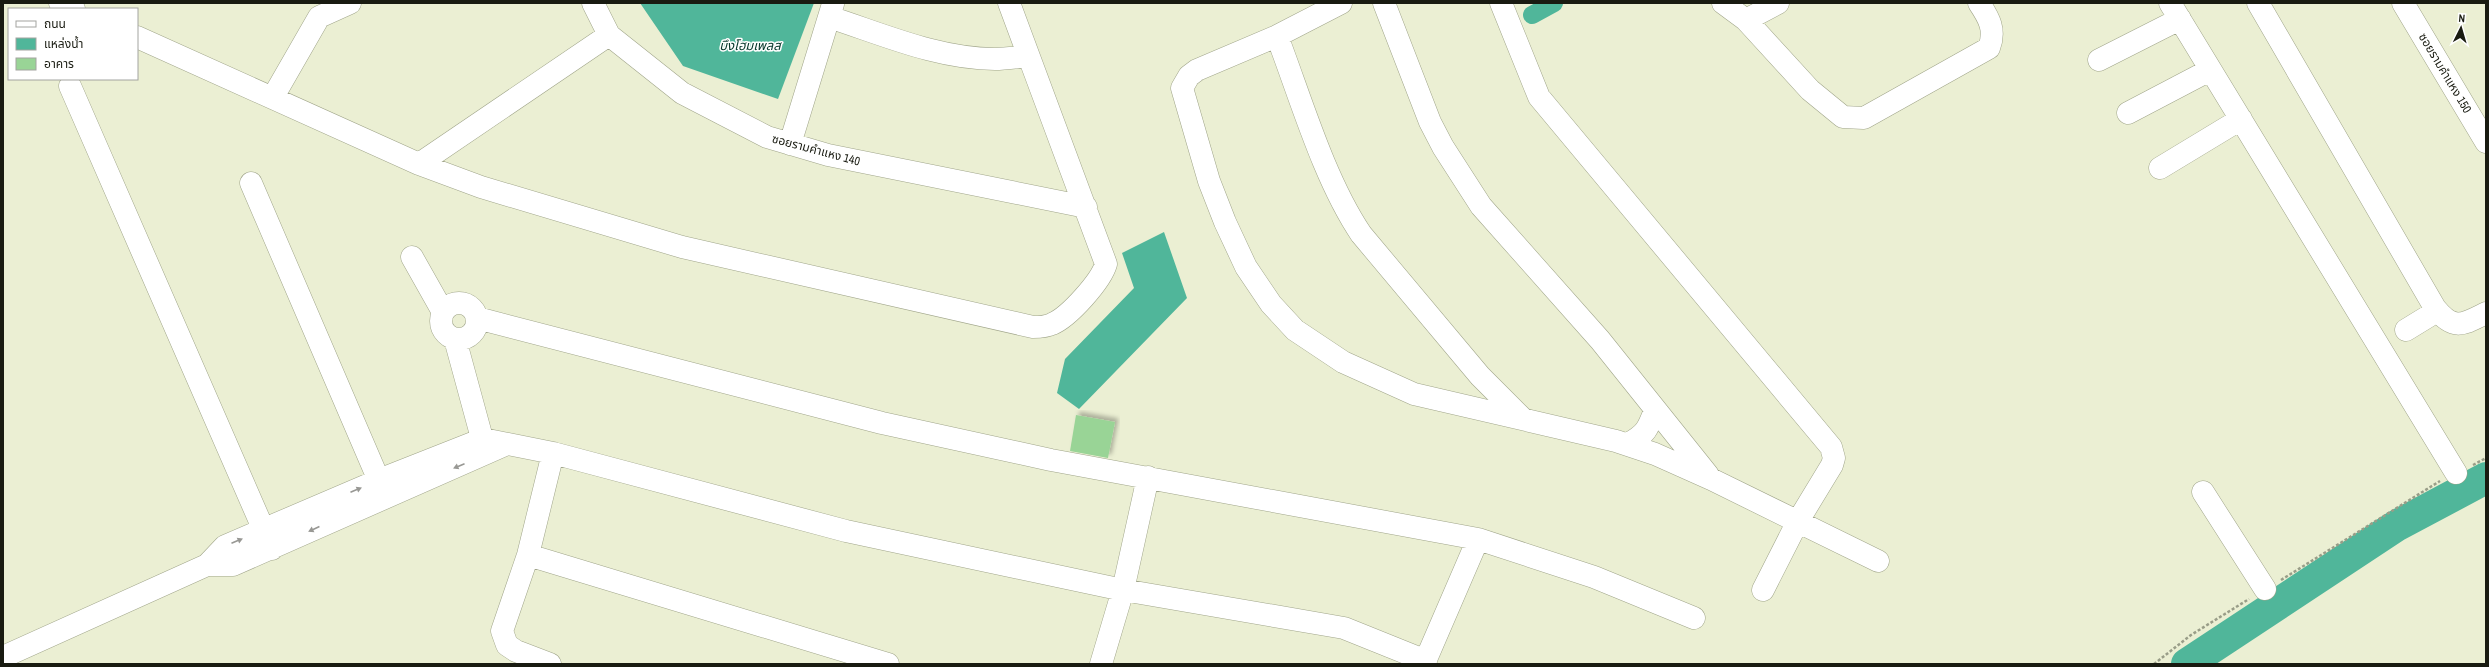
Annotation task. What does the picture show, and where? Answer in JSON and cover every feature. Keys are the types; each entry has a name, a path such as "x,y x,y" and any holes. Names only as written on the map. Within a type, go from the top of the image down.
{"street":[{"path":"60,3 72,8"},
{"path":"273,97 317,10 350,3"},
{"name":"ซอยรามคำแหง 140","path":"593,3 609,35 682,93 766,137 828,155 1086,207"},
{"path":"138,37 273,97 418,164 481,187 682,247 1033,327 1052,324 1066,315 1101,276 1104,270 1105,256 1009,3"},
{"path":"1341,3 1277,36 1197,70 1189,76 1182,88 1209,181 1225,222 1246,267 1270,304 1295,330 1343,362 1414,394 1522,418 1628,444 1711,479 1878,561"},
{"path":"1384,3 1430,122 1443,147 1481,206 1600,340 1711,479"},
{"path":"1501,3 1540,97 1831,447 1834,458 1832,465 1798,521 1763,590"},
{"path":"1723,3 1746,20 1810,90 1842,117 1853,120 1864,118 1989,48 1993,31 1991,22 1979,3"},
{"path":"1746,20 1778,3"},
{"path":"2258,3 2437,311 2450,323 2456,325 2463,324 2486,313"},
{"name":"ซอยรามคำแหง 150","path":"2403,3 2486,142"},
{"path":"790,144 831,10 910,44 954,54 995,59 1028,56"},
{"path":"2098,60 2175,11 2456,473"},
{"path":"418,164 609,35"},
{"path":"1277,36 1332,180 1348,215 1361,234 1480,376 1522,418"},
{"path":"2128,113 2210,70"},
{"path":"70,86 164,297 268,539"},
{"path":"2160,168 2241,119"},
{"path":"251,183 383,488"},
{"path":"412,256 443,312"},
{"path":"455,339 467,338 472,334 477,324 477,318 471,307 459,303 453,304 443,312 441,318 444,331 455,339 485,447"},
{"path":"2406,330 2437,311"},
{"path":"477,318 882,423 1051,460 1478,539 1594,577 1694,618"},
{"path":"1628,444 1642,437 1648,428 1655,410"},
{"path":"3,657 207,565 225,546 268,539 383,488 485,447 507,444 553,453 846,531 1123,590 1344,628 1425,663 1478,539"},
{"path":"550,664 516,650 503,639 502,631 528,555 553,453"},
{"path":"1100,664 1123,590 1148,477"},
{"path":"2203,492 2265,589"},
{"path":"528,555 888,664"}],"path":[{"path":"2154,664 2191,635 2432,485 2486,458"}],"water":[{"name":"บึงโฮมเพลส","path":"640,3 814,3 778,99 683,66"},
{"path":"1164,232 1187,298 1079,409 1057,393 1065,359 1134,288 1122,253"}],"building":[{"path":"1076,415 1115,422 1108,458 1070,451"}],"waterway":[{"path":"1532,15 1554,3"},
{"path":"2187,664 2396,526 2486,478"}]}
